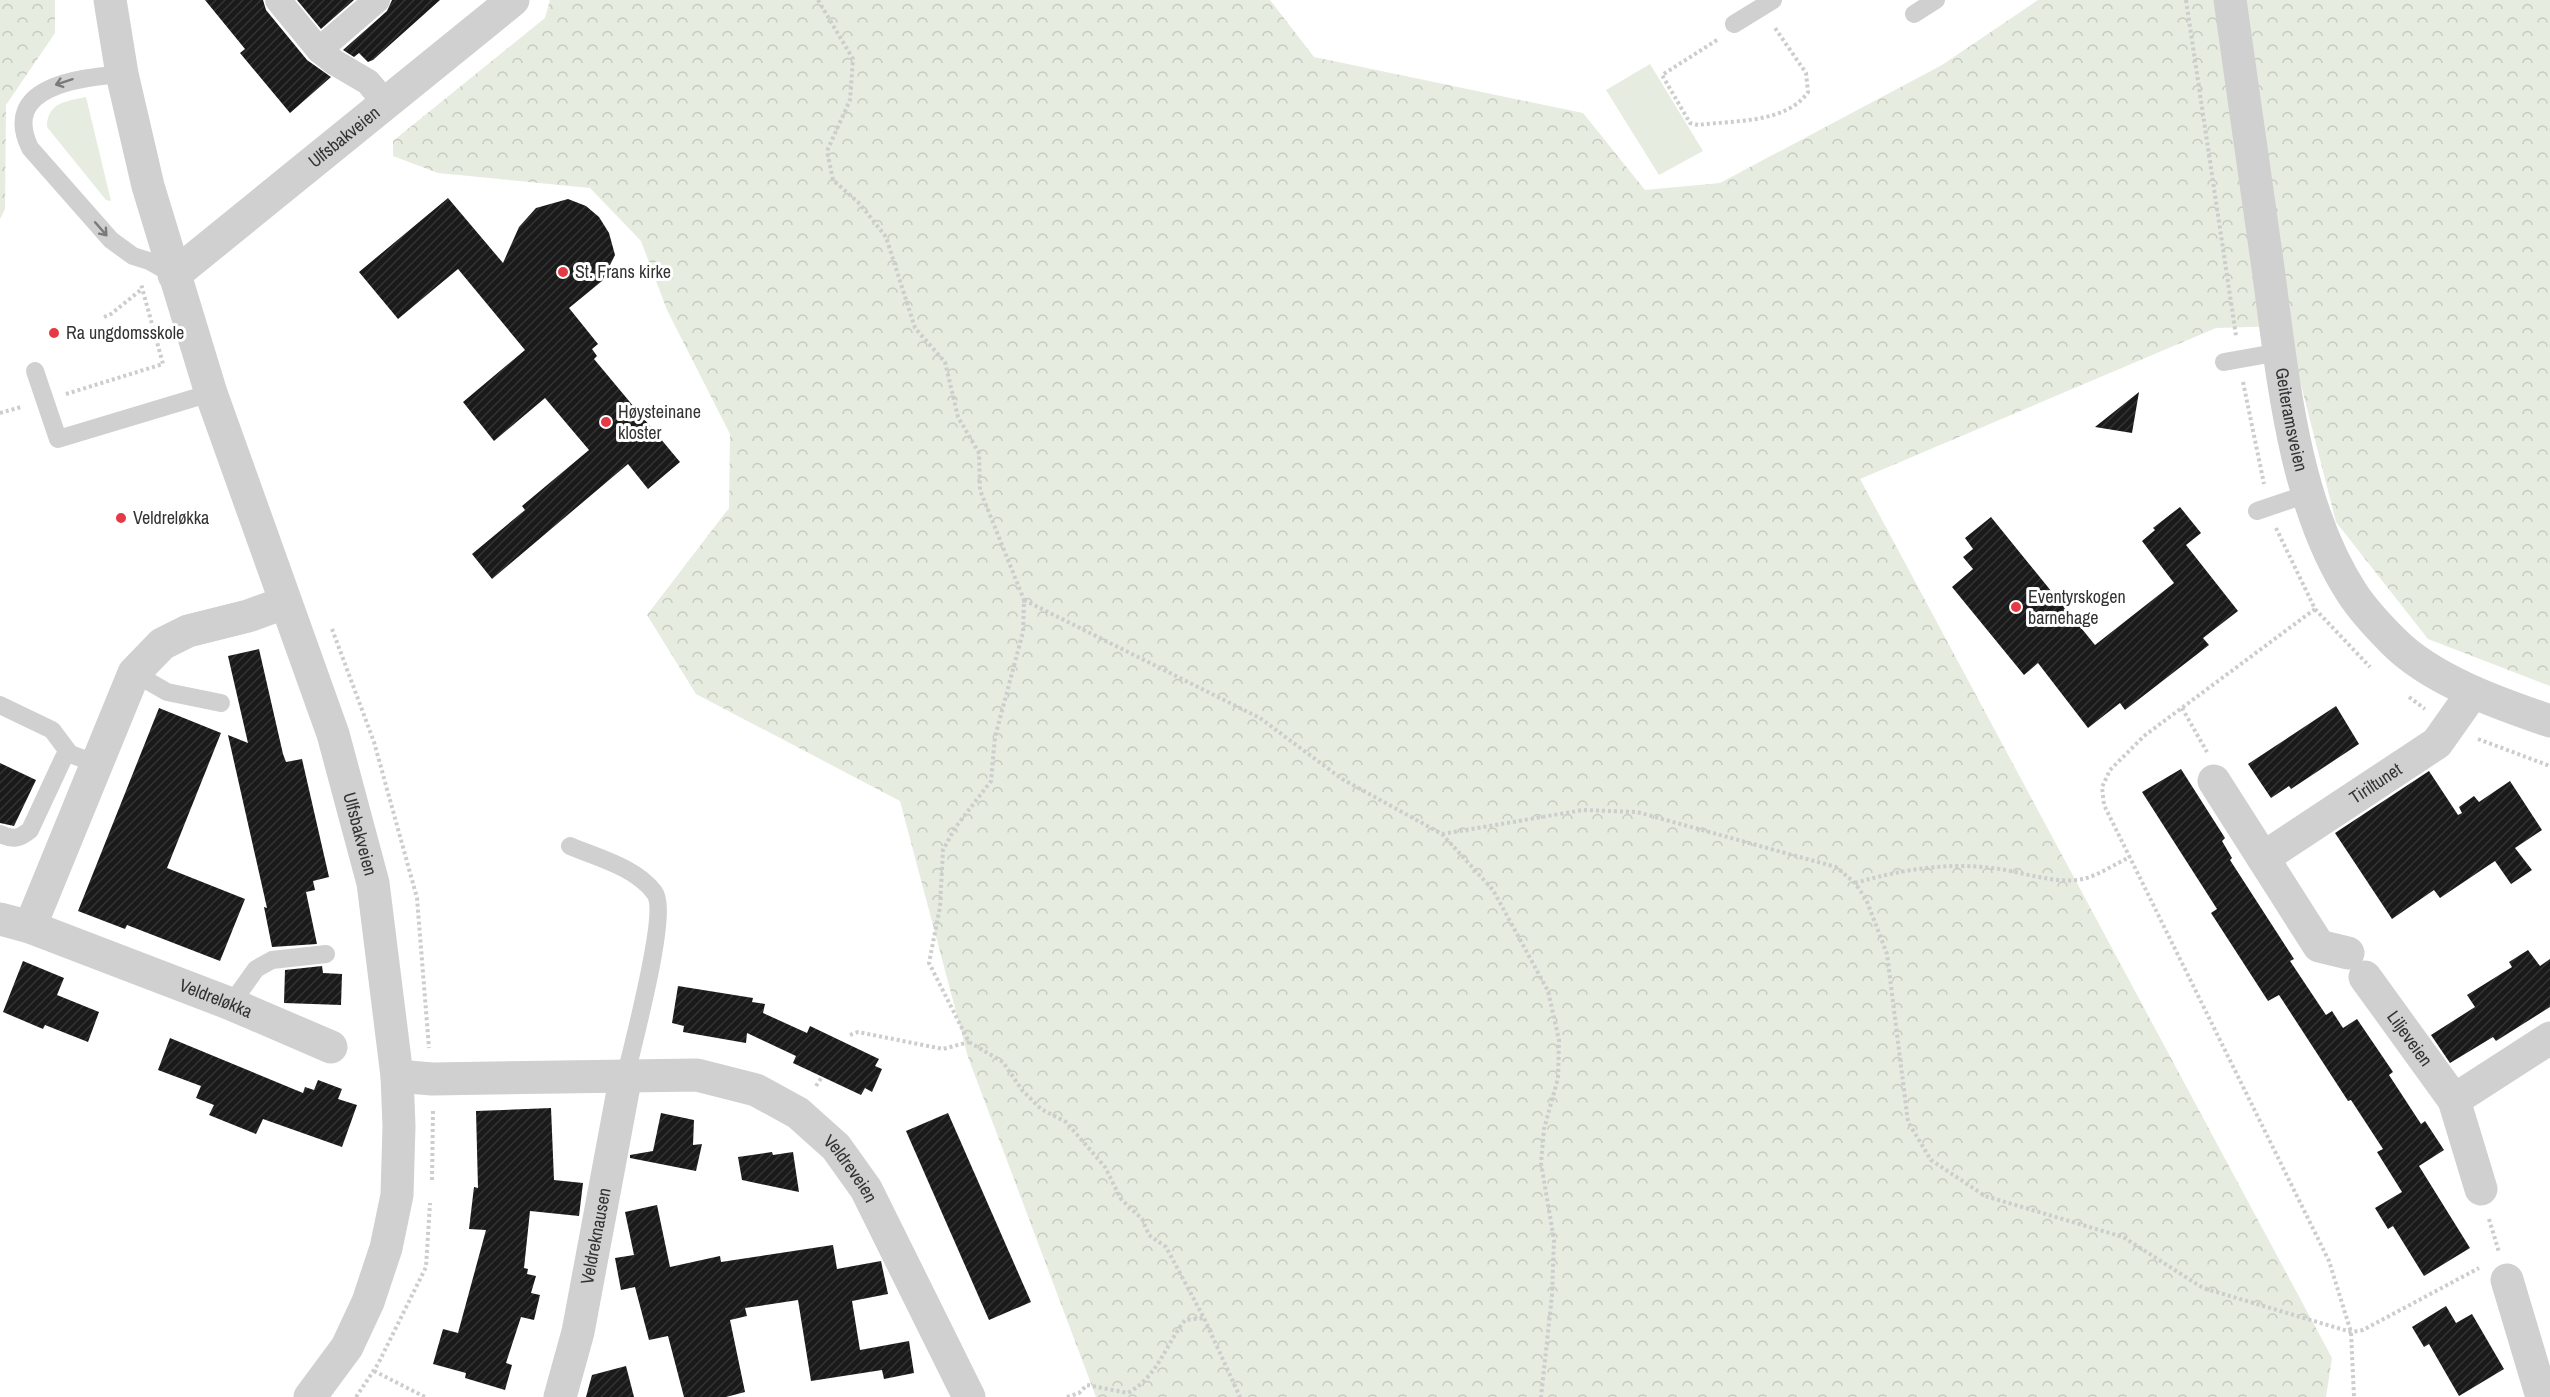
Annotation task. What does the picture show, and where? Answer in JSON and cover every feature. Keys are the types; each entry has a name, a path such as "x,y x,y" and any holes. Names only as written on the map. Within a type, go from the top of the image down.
{"street":[{"name":"Ulfsbakveien","path":"110,0 122,74 148,186 174,275 211,393 284,603 333,734 373,883 397,1076 399,1126 397,1195 386,1248 368,1302 346,1347 310,1397"},
{"path":"278,0 319,50 334,62 368,82 385,102"},
{"path":"319,50 377,0"},
{"name":"Ulfsbakveien","path":"174,275 513,0"},
{"name":"Geiteramsveien","path":"2230,0 2280,352 2307,495 2329,550 2353,594 2395,643 2441,676 2473,692 2550,721"},
{"name":"Veldreløkka","path":"284,603 248,616 188,631 162,644 134,673 84,759 15,923 231,1004 331,1047"},
{"name":"Tiriltunet","path":"2263,858 2437,743 2473,692"},
{"path":"2214,781 2263,858"},
{"name":"Liljeveien","path":"2263,858 2319,946 2357,965 2454,1100 2481,1189"},
{"path":"2454,1100 2550,1038"},
{"name":"Veldreknausen","path":"560,1397 578,1332 626,1075"},
{"name":"Veldreveien","path":"397,1076 432,1079 697,1075 756,1090 798,1113 836,1148 866,1189 969,1397"},
{"path":"2493,1274 2546,1396"}],"lane":[{"path":"1914,14 1936,0"},
{"path":"1734,24 1767,4"},
{"path":"122,74 71,80 40,93 30,103 24,122 24,135 30,148 111,240 133,256 149,261 174,275"},
{"path":"2232,361 2280,352"},
{"path":"35,371 58,439 211,393"},
{"path":"2263,508 2307,495"},
{"path":"134,673 167,692 221,703"},
{"path":"0,705 52,730 84,759"},
{"path":"0,834 14,839 30,830 60,763 84,759"},
{"path":"570,846 629,871 655,892 660,905 656,939 626,1075"},
{"path":"231,1004 256,969 272,960 326,954"}],"path":[{"path":"818,0 853,59 850,100 827,151 833,180 860,204 886,237 915,328 945,362 958,417 979,453 980,490 1024,600 1023,632 995,737 991,781 955,828 943,850 940,907 929,963 969,1042 1003,1062 1022,1090 1041,1109 1066,1122 1105,1167 1121,1199 1142,1219 1149,1234 1166,1247 1204,1318 1240,1397"},
{"path":"2186,0 2232,361 2248,411 2263,508 2315,609 2144,736 2110,770 2102,787 2104,805 2329,1261 2350,1332 2354,1397"},
{"path":"1734,24 1728,33 1662,75 1690,123 1698,125 1775,115 1804,99 1808,92 1806,73 1767,4"},
{"path":"104,317 142,289"},
{"path":"1024,600 1260,718 1342,779 1442,834 1493,890 1548,992 1559,1040 1558,1078 1544,1129 1541,1164 1554,1240 1552,1295 1541,1397"},
{"path":"2182,708 2210,757 2205,760 2214,781"},
{"path":"1442,834 1583,810 1637,812 1836,867 1855,883 1866,899 1887,954 1908,1122 1931,1160 1985,1196 2123,1237 2203,1288 2350,1332 2364,1330 2493,1274 2481,1189"},
{"path":"1855,883 1898,871 1955,866 1991,868 2068,881 2085,878 2130,857"},
{"path":"850,1035 858,1032 944,1048 969,1042"},
{"path":"1067,1397 1079,1394 1087,1385 1128,1393 1144,1384 1154,1372 1185,1320 1204,1318"},
{"path":"374,1371 425,1397"}],"green space":[{"path":"0,0 55,0 55,33 6,105 5,209 0,219"},
{"path":"550,0 1270,0 1314,57 1583,113 1645,190 1720,183 1942,65 2038,0 2550,0 2550,686 2428,639 2336,522 2286,326 2216,328 1860,479 2332,1358 2326,1397 1096,1397 968,1057 900,801 696,694 647,615 729,508 730,434 667,310 641,241 590,188 438,173 393,156 393,141 545,18"},
{"path":"1650,64 1703,151 1659,175 1606,90"},
{"path":"86,97 111,201 106,200 47,127 50,113 59,104"}],"building":[{"path":"205,0 263,0 266,10 307,60 331,77 290,113 240,53 245,49"},
{"path":"297,0 354,0 321,29"},
{"path":"392,0 440,0 373,60 368,62 359,53 354,57 343,50 387,11"},
{"path":"448,198 503,263 519,227 536,208 568,199 586,206 599,217 609,233 615,255 602,281 569,308 598,344 592,349 597,356 594,359 680,462 648,489 628,464 492,579 472,554 525,510 522,506 589,450 545,398 494,441 463,402 525,350 458,269 398,319 359,272"},
{"path":"2139,392 2132,433 2095,427"},
{"path":"2180,507 2201,533 2186,545 2238,611 2203,638 2209,645 2125,710 2120,703 2088,728 2038,663 2024,675 1952,587 1973,569 1963,557 1973,549 1965,538 1991,517 2095,645 2174,583 2142,541 2155,530 2153,528"},
{"path":"259,649 286,762 302,759 329,877 313,881 315,890 306,892 317,944 272,947 264,907 267,908 228,735 248,743 228,656"},
{"path":"2336,706 2359,744 2291,789 2289,786 2271,798 2248,764"},
{"path":"159,708 221,733 167,868 245,899 220,961 127,925 125,929 78,911"},
{"path":"0,763 36,780 14,826 0,823"},
{"path":"2181,769 2225,838 2222,841 2232,858 2230,860 2294,959 2290,961 2326,1015 2332,1011 2343,1028 2357,1019 2393,1072 2389,1075 2421,1124 2425,1121 2444,1150 2419,1166 2470,1248 2424,1276 2393,1226 2388,1229 2375,1208 2402,1192 2377,1152 2383,1149 2351,1100 2348,1101 2279,995 2268,1001 2211,913 2217,909 2142,792"},
{"path":"2429,771 2458,815 2462,813 2459,807 2474,796 2479,802 2510,781 2542,830 2515,848 2532,870 2511,884 2495,861 2440,898 2434,890 2392,919 2335,833"},
{"path":"2528,950 2540,966 2550,959 2550,1007 2496,1041 2493,1037 2450,1063 2431,1035 2475,1007 2467,995 2512,967 2509,962"},
{"path":"23,961 64,978 57,995 99,1012 88,1042 45,1025 43,1029 3,1012"},
{"path":"322,966 323,973 342,974 341,1005 284,1003 285,970"},
{"path":"678,986 753,998 752,1002 765,1004 763,1013 807,1033 810,1026 879,1059 875,1066 882,1069 872,1092 865,1088 861,1095 793,1063 796,1056 747,1033 746,1043 683,1032 684,1026 672,1023"},
{"path":"170,1038 303,1093 305,1087 314,1090 318,1080 342,1089 338,1099 357,1105 342,1147 263,1119 256,1134 209,1115 214,1105 196,1098 201,1086 158,1070"},
{"path":"551,1108 554,1180 583,1183 579,1216 530,1211 524,1268 528,1269 527,1274 536,1276 531,1293 540,1295 534,1320 521,1317 506,1363 512,1365 505,1390 465,1378 466,1373 433,1364 443,1329 458,1333 486,1230 469,1229 474,1187 478,1188 476,1111"},
{"path":"661,1113 694,1120 693,1145 702,1144 696,1171 630,1158 630,1155 653,1151"},
{"path":"948,1113 1031,1302 989,1320 906,1131"},
{"path":"772,1152 773,1155 793,1152 799,1192 742,1180 738,1157"},
{"path":"657,1205 670,1267 720,1256 721,1262 833,1245 837,1269 881,1261 888,1294 852,1301 860,1350 909,1341 914,1373 884,1379 882,1370 811,1381 798,1300 745,1308 747,1316 730,1320 745,1392 726,1397 684,1397 668,1336 649,1340 635,1287 621,1290 615,1258 634,1255 625,1212"},
{"path":"2446,1306 2456,1323 2472,1314 2504,1369 2459,1396 2429,1344 2424,1347 2412,1327"},
{"path":"626,1366 634,1397 586,1397 592,1375"}],"place":[{"name":"St. Frans kirke","path":"563,272"},
{"name":"Ra ungdomsskole","path":"54,333"},
{"name":"Høysteinane kloster","path":"606,422"},
{"name":"Veldreløkka","path":"121,518"},
{"name":"Eventyrskogen barnehage","path":"2016,607"}]}
